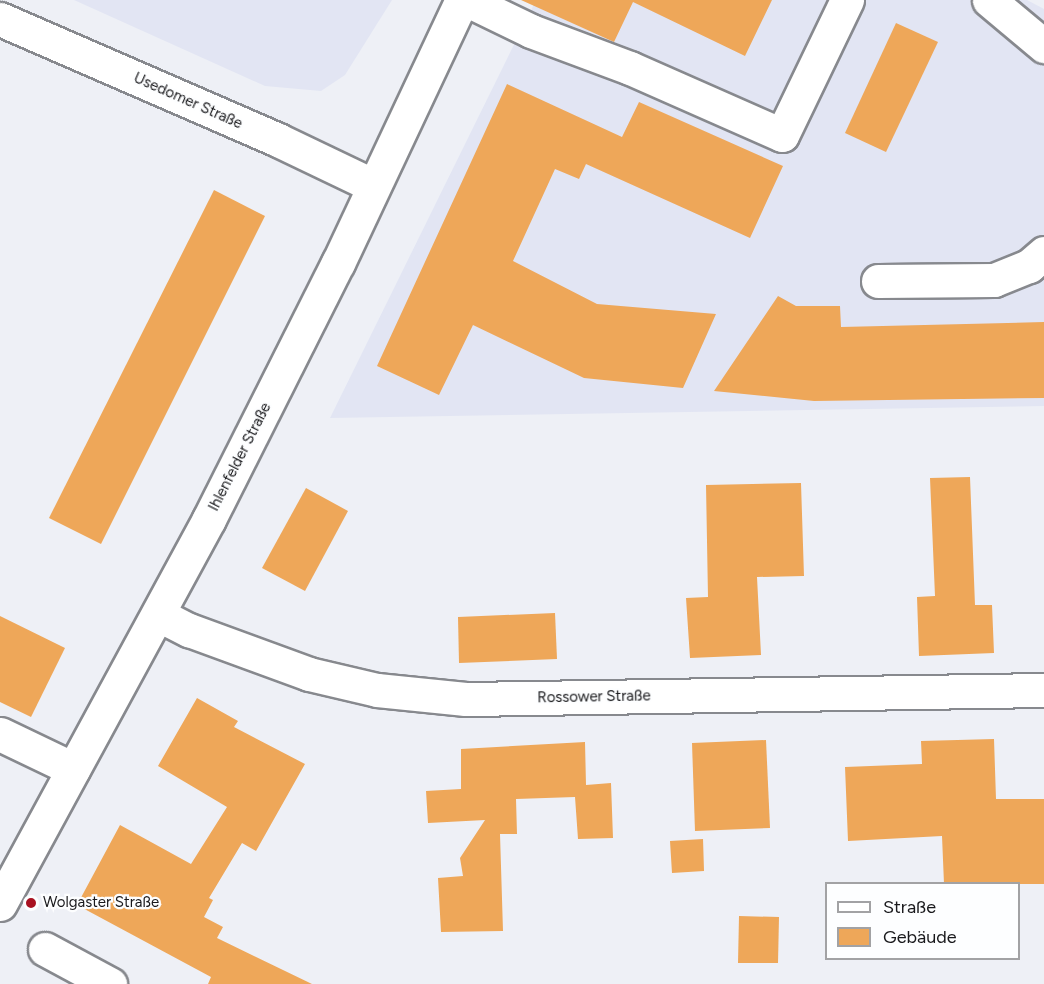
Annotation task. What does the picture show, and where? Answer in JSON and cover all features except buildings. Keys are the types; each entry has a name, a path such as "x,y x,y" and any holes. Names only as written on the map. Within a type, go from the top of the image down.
{"street":[{"name":"Ihlenfelder Straße","path":"0,904 159,615 374,186 462,0"},
{"path":"467,0 531,31 630,68 782,135 847,0"},
{"path":"989,0 1044,46"},
{"name":"Usedomer Straße","path":"0,19 278,140 374,186"},
{"path":"878,281 994,280 1029,266 1044,253"},
{"name":"Rossower Straße","path":"159,615 189,630 309,674 377,690 466,699 1044,690"},
{"path":"0,734 73,769"},
{"path":"45,949 110,984"}],"shaded area":[{"path":"74,0 392,0 345,75 321,91 265,86"},
{"path":"536,0 1027,0 1044,9 1044,406 330,418"}],"place":[{"name":"Wolgaster Straße","path":"31,903"}]}
